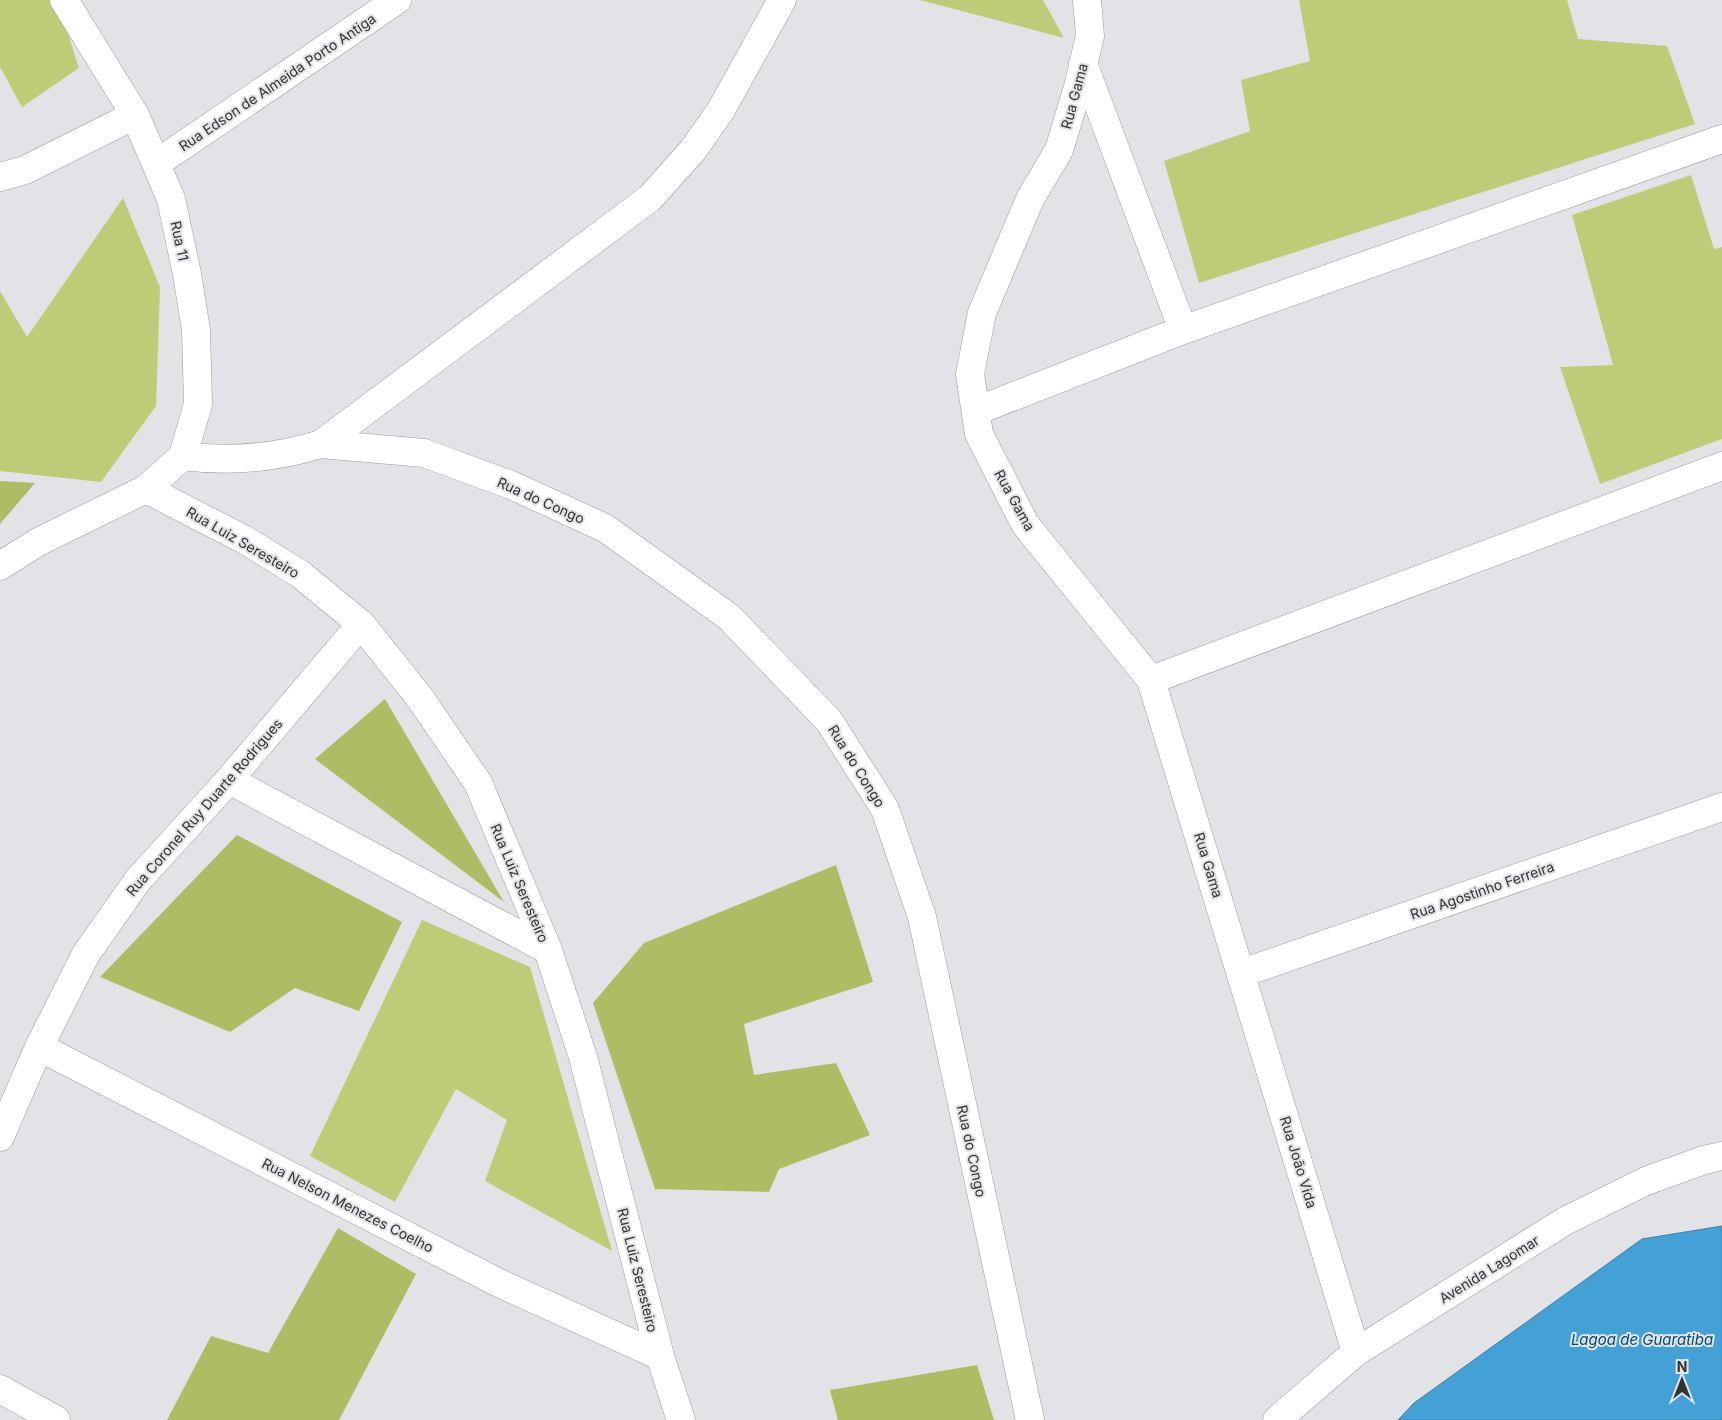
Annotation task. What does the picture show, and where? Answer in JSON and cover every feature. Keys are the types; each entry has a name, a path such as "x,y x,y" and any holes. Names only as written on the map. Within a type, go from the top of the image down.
{"street":[{"name":"Rua 11","path":"64,0 135,115 157,163 171,200 187,274 196,330 198,404 183,456"},
{"name":"Rua Edson de Almeida Porto Antiga","path":"157,163 396,0"},
{"path":"0,566 38,542 146,489 183,456 218,460 254,458 297,452 321,444 650,198 693,150 721,110 782,0"},
{"name":"Rua Gama","path":"1087,0 1090,36 1059,150 1030,200 982,313 970,374 979,434 1025,524 1152,680 1242,973"},
{"path":"1083,63 1183,330"},
{"path":"0,177 25,170 135,115"},
{"path":"976,411 1183,330 1722,139"},
{"name":"Rua do Congo","path":"321,444 424,453 511,486 605,528 729,617 829,720 885,809 922,917 1030,1420"},
{"path":"1152,680 1722,466"},
{"name":"Rua Luiz Seresteiro","path":"146,489 245,540 300,574 361,624 420,698 478,783 548,950 583,1056 660,1356 681,1420"},
{"name":"Rua Coronel Ruy Duarte Rodrigues","path":"0,1137 39,1047 86,954 138,880 229,780 361,624"},
{"path":"229,780 548,950"},
{"name":"Rua Agostinho Ferreira","path":"1242,973 1722,807"},
{"name":"Rua João Vida","path":"1242,973 1356,1352"},
{"name":"Rua Nelson Menezes Coelho","path":"39,1047 501,1284 660,1356"},
{"name":"Avenida Lagomar","path":"1277,1420 1356,1352 1565,1222 1646,1181 1704,1160 1722,1156"},
{"path":"0,1389 56,1420"}],"green space":[{"path":"0,0 57,0 79,68 22,107 0,67"},
{"path":"920,0 1043,0 1064,38"},
{"path":"1299,0 1567,0 1578,39 1667,46 1695,124 1199,283 1164,161 1250,131 1241,80 1310,61"},
{"path":"1691,175 1714,249 1722,247 1722,439 1600,484 1560,367 1613,365 1572,215"},
{"path":"123,198 160,287 156,406 101,482 0,471 0,291 27,337"},
{"path":"0,481 35,483 0,524"},
{"path":"385,699 504,902 315,759"},
{"path":"237,835 402,922 359,1011 295,988 230,1032 100,977"},
{"path":"836,865 873,982 744,1024 754,1075 836,1063 870,1135 779,1169 769,1192 655,1189 593,1003 644,943"},
{"path":"422,920 530,967 612,1251 485,1181 507,1120 456,1089 395,1202 310,1156"},
{"path":"338,1228 416,1274 339,1420 167,1420 211,1336 268,1353"},
{"path":"977,1365 994,1420 838,1420 830,1390"}],"water":[{"name":"Lagoa de Guaratiba","path":"1722,1226 1722,1420 1398,1420 1414,1403 1642,1239"}]}
